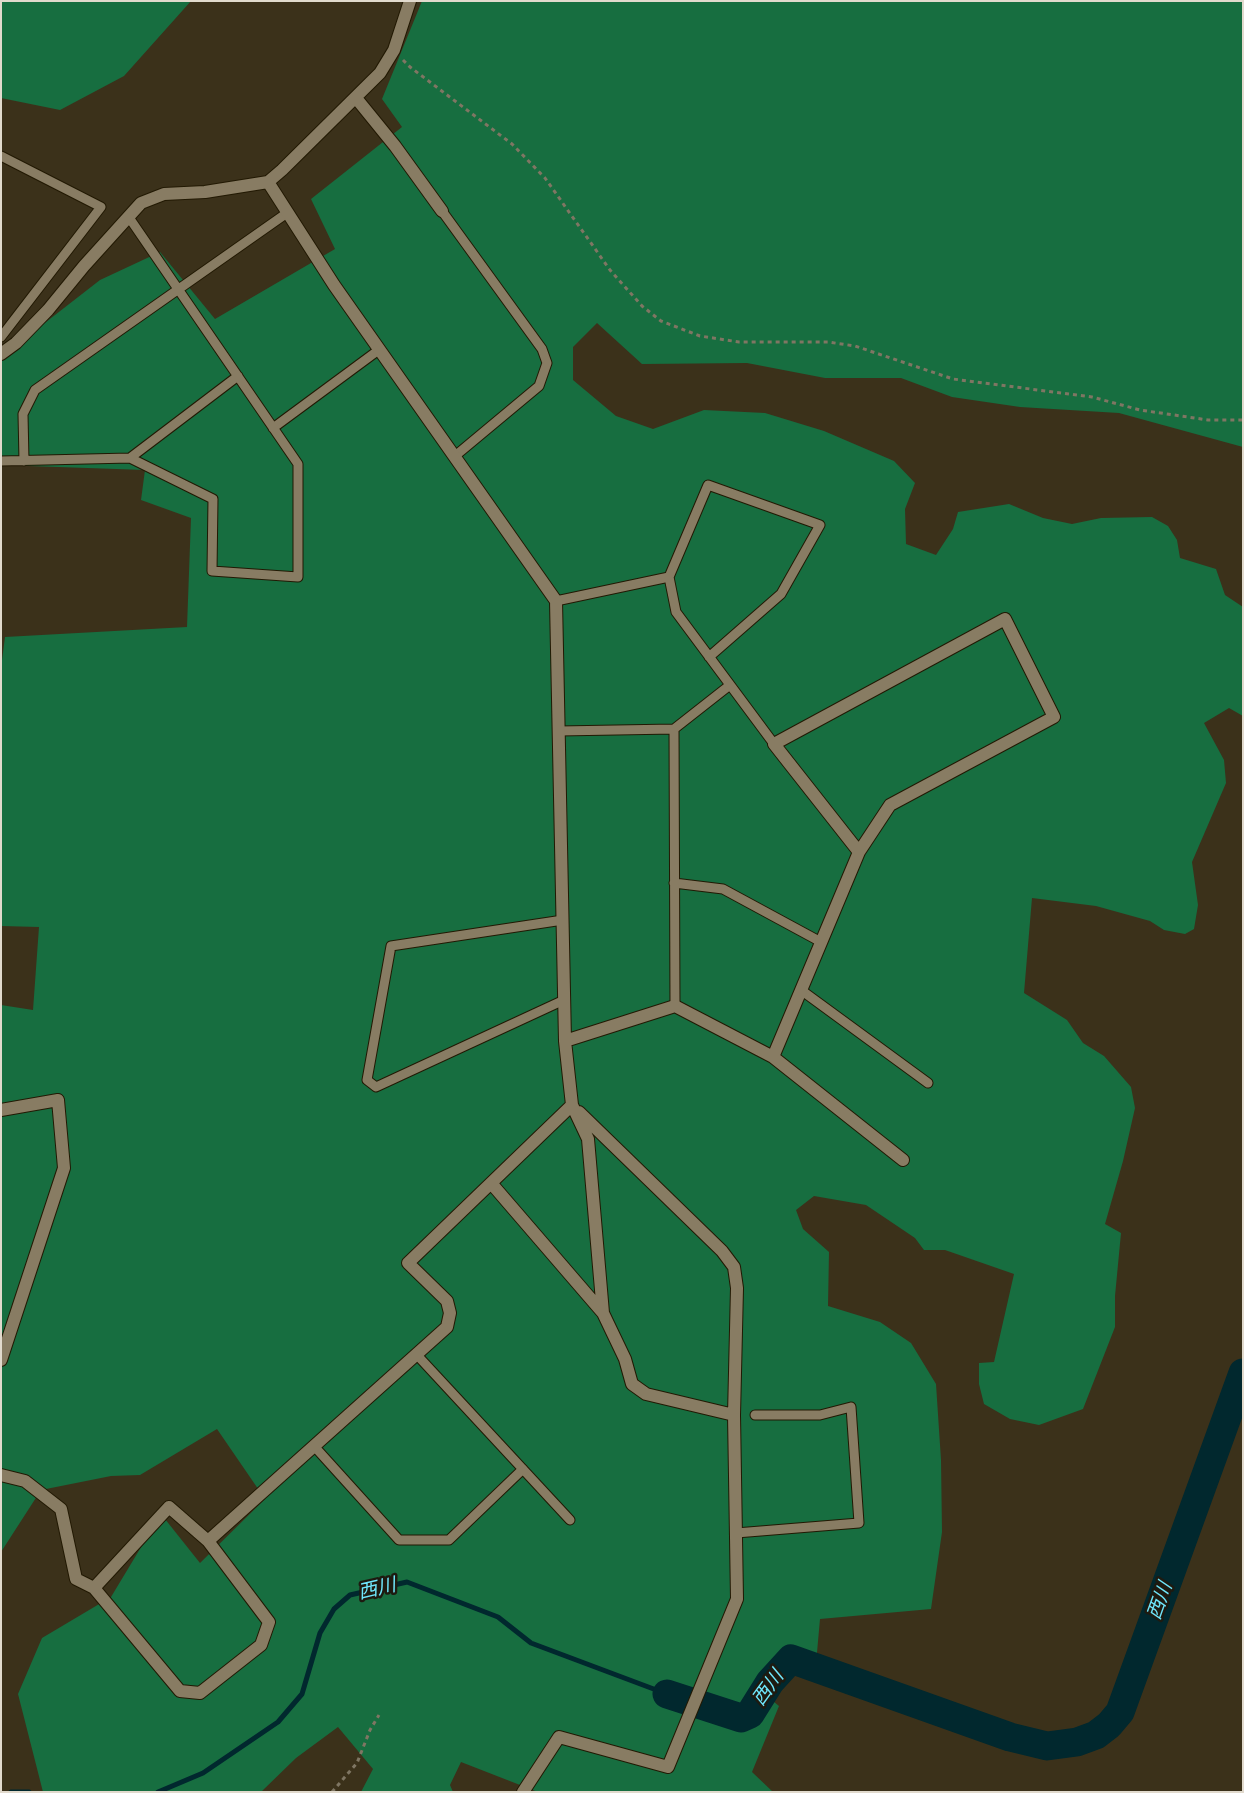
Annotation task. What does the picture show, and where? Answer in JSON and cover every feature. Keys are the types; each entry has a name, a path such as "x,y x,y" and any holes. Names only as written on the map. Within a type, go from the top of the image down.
{"street":[{"path":"1,354 16,344 48,310 141,203 164,194 204,192 268,182 380,73 394,50 410,1"},
{"path":"356,98 395,146 442,211"},
{"path":"268,182 334,286 556,601 565,1041 572,1105 588,1139 603,1313"},
{"path":"773,1057 860,852 890,805 1054,717 1005,619 774,744 860,852"},
{"path":"565,1041 675,1006 773,1057 903,1160"},
{"path":"1,1110 58,1100 64,1168 1,1360"},
{"path":"208,1541 447,1327 450,1313 447,1301 408,1263 572,1105"},
{"path":"524,1792 559,1737 668,1767 737,1599 734,1415 738,1288 734,1267 722,1251 572,1105"},
{"path":"491,1183 603,1313 625,1359 632,1384 646,1394 734,1415"},
{"path":"1,1474 25,1481 61,1509 76,1579 94,1588 180,1691 200,1693 261,1645 269,1622 208,1541 169,1507 94,1588"}],"lane":[{"path":"1,156 101,207 1,337"},
{"path":"442,211 542,349 547,363 539,386 455,456"},
{"path":"24,461 24,414 35,390 287,213"},
{"path":"1,462 130,458 213,499 212,571 298,577 298,464 128,216"},
{"path":"273,428 380,349"},
{"path":"130,458 238,376"},
{"path":"709,657 781,594 820,525 708,485 669,577 676,612 709,657 774,744"},
{"path":"556,601 669,577"},
{"path":"559,731 674,729 730,685"},
{"path":"674,729 675,1006"},
{"path":"674,883 723,889 821,942"},
{"path":"563,920 391,946 366,1080 376,1087 564,1000"},
{"path":"801,990 928,1083"},
{"path":"417,1355 570,1520"},
{"path":"736,1533 859,1523 851,1407 820,1415 755,1415"},
{"path":"314,1446 399,1540 449,1540 523,1469"}],"path":[{"path":"394,50 410,67 512,144 545,178 610,270 642,306 661,320 700,336 739,342 828,342 855,346 953,379 1092,397 1140,410 1208,420 1243,420"},
{"path":"332,1792 357,1763 370,1730 379,1715"}],"green space":[{"path":"1,1 191,1 124,76 60,110 1,98"},
{"path":"422,1 1243,1 1243,447 1119,413 1020,407 952,397 901,378 825,378 747,363 642,364 597,323 573,347 573,380 616,416 653,429 704,410 765,413 824,431 894,461 915,483 905,509 906,544 936,555 953,529 958,512 1009,504 1043,518 1072,524 1101,518 1152,517 1168,526 1177,540 1180,558 1216,569 1225,595 1243,607 1243,716 1229,708 1204,723 1224,760 1226,783 1192,862 1198,905 1194,929 1185,934 1164,930 1150,921 1096,906 1032,898 1024,993 1067,1020 1083,1043 1104,1056 1131,1087 1135,1108 1123,1161 1105,1224 1121,1233 1115,1296 1115,1327 1083,1409 1039,1425 1010,1419 984,1404 979,1384 979,1363 994,1362 1014,1274 945,1250 924,1250 915,1238 866,1205 814,1196 796,1210 803,1229 829,1252 828,1306 880,1322 911,1343 936,1384 941,1460 942,1532 931,1609 820,1619 815,1675 792,1666 768,1697 779,1706 752,1772 773,1792 538,1792 461,1762 450,1785 453,1792 361,1792 373,1769 338,1727 296,1758 261,1792 43,1792 18,1694 42,1638 111,1597 161,1514 200,1563 265,1499 217,1429 140,1475 111,1476 41,1490 1,1552 1,1005 33,1010 39,927 1,926 1,668 5,637 187,627 191,518 141,500 145,470 1,465 1,357 100,280 160,252 215,319 335,249 311,199 402,127 382,99"}],"waterway":[{"name":"西川","path":"667,1694 741,1718 750,1714 770,1682 791,1659 1010,1737 1047,1746 1077,1742 1096,1735 1109,1725 1120,1712 1243,1373"},
{"name":"西川","path":"158,1792 203,1773 278,1722 302,1694 320,1633 334,1609 350,1595 407,1582 498,1617 531,1643 667,1694"},
{"name":"西川","path":"11,1792 29,1792"}]}
